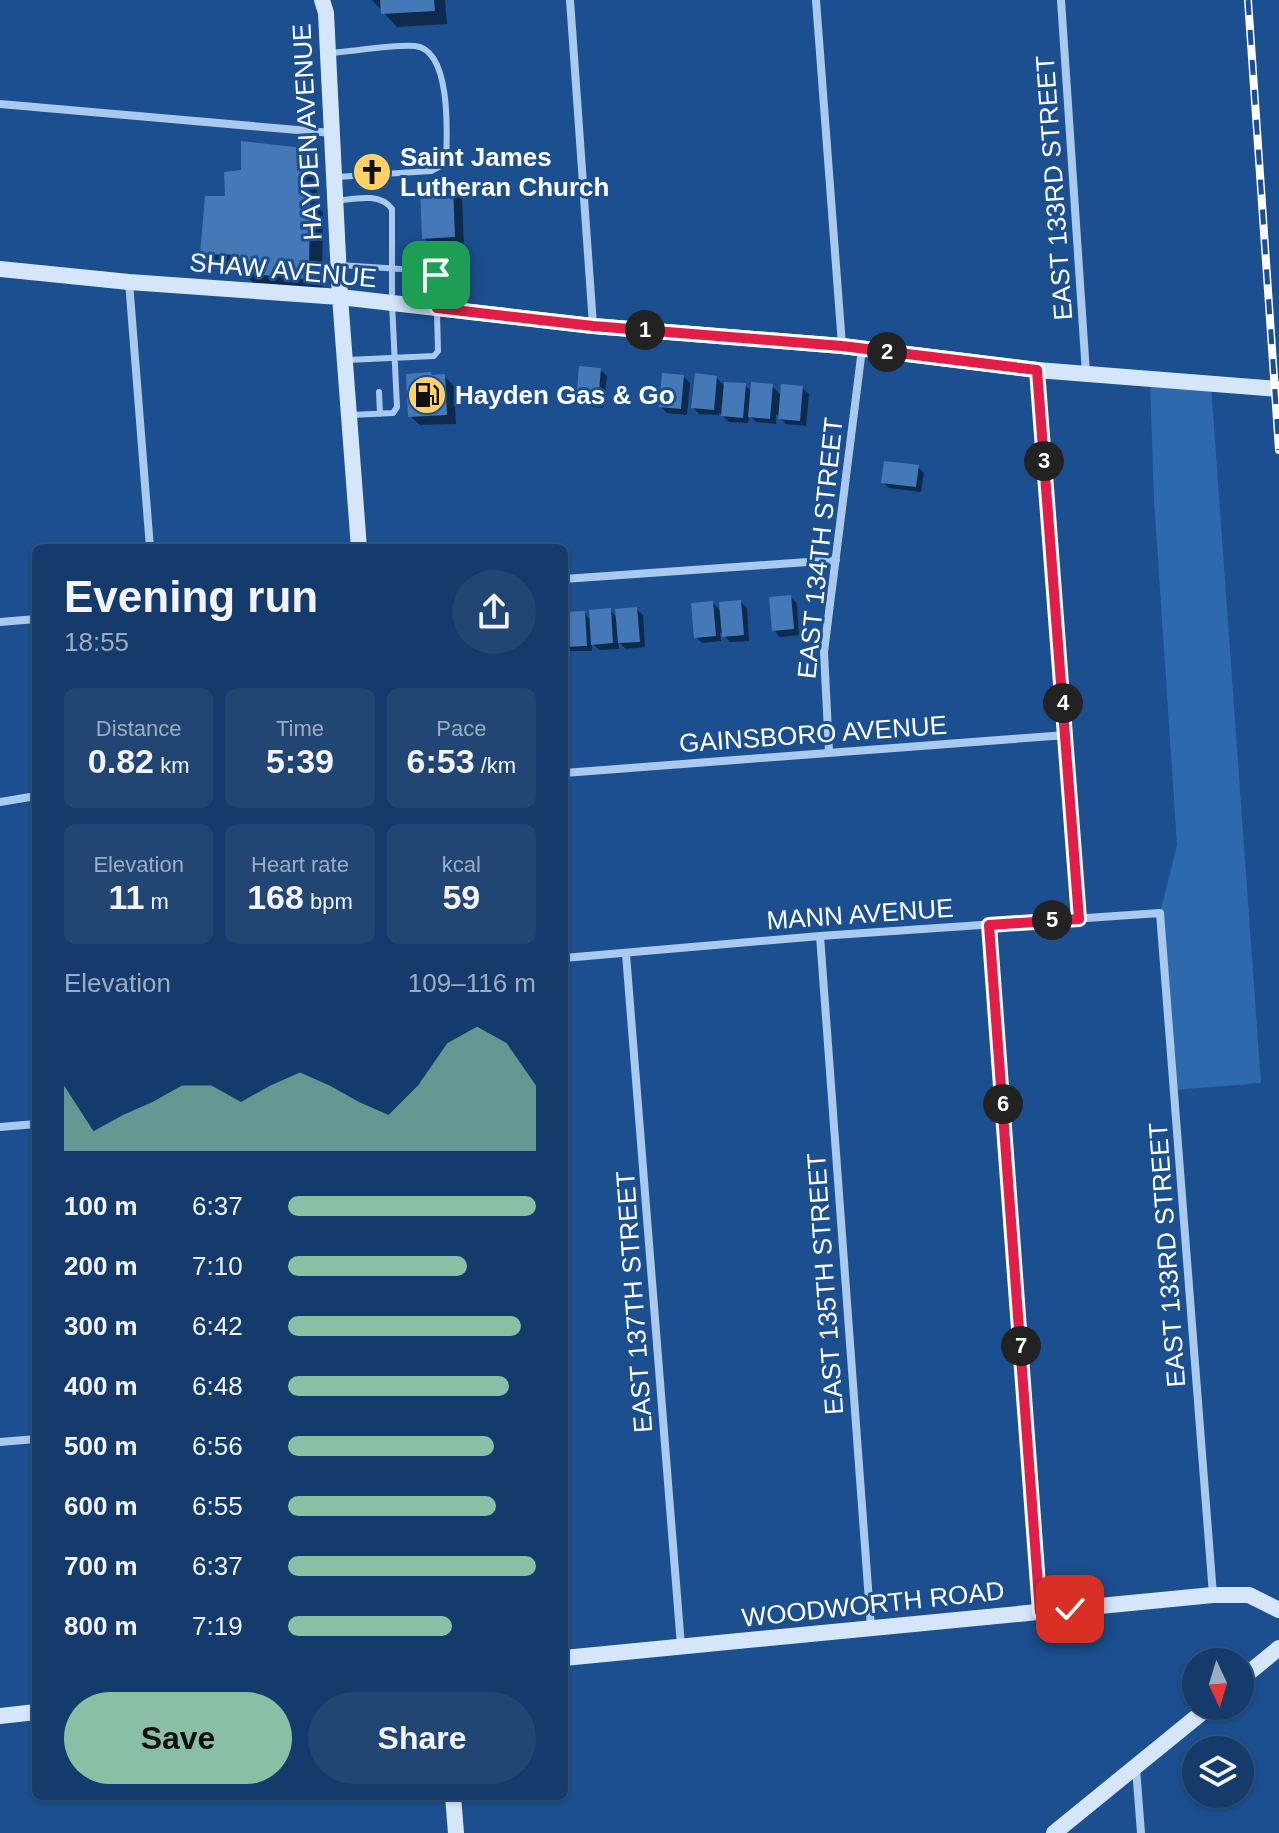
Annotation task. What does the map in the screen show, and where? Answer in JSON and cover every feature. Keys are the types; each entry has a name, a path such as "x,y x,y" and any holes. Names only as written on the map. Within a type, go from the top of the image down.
{"street":[{"name":"HAYDEN AVENUE","path":"322,0 326,13 340,297 359,544"},
{"path":"570,0 593,326"},
{"path":"816,0 842,346"},
{"name":"EAST 133RD STREET","path":"1061,0 1086,373"},
{"path":"0,104 333,133"},
{"name":"SHAW AVENUE","path":"0,269 340,297 593,326 842,346 1037,370 1279,389"},
{"path":"129,282 150,544"},
{"name":"EAST 134TH STREET","path":"829,752 824,652 862,349"},
{"path":"1037,370 1079,919"},
{"path":"568,579 836,560"},
{"path":"0,622 32,619"},
{"name":"GAINSBORO AVENUE","path":"568,773 1066,735"},
{"path":"0,802 32,797"},
{"name":"EAST 133RD STREET","path":"1160,913 1213,1595"},
{"name":"MANN AVENUE","path":"568,958 820,936 1160,913"},
{"path":"989,925 1040,1612"},
{"name":"EAST 135TH STREET","path":"820,936 871,1629"},
{"name":"EAST 137TH STREET","path":"626,954 681,1647"},
{"path":"0,1127 32,1124"},
{"path":"0,1442 32,1439"},
{"name":"WOODWORTH ROAD","path":"568,1658 1213,1595 1249,1595 1279,1610"},
{"path":"1254,1669 1279,1648"},
{"path":"0,1716 32,1712"},
{"path":"1054,1833 1193,1720"},
{"path":"1136,1768 1141,1833"},
{"path":"453,1800 456,1833"}],"lane":[{"path":"328,53 417,46 431,54 441,73 448,132 446,163 431,171 335,177"},
{"path":"336,201 373,198 387,202 392,209 397,407 393,413 349,416"},
{"path":"339,265 432,271 436,275 438,351 434,356 345,360"},
{"path":"394,336 403,337"},
{"path":"427,339 438,340"},
{"path":"377,358 377,368"},
{"path":"379,392 380,414"}],"shaded area":[{"path":"1150,379 1211,384 1261,1083 1174,1090 1160,913 1177,845 1154,499"}],"building":[{"path":"380,0 434,0 435,11 381,14"},
{"path":"241,141 304,148 305,197 310,197 309,275 306,279 240,273 239,255 200,254 205,196 225,196 224,172 241,170"},
{"path":"453,185 455,237 422,239 420,187"},
{"path":"579,366 601,368 598,403 576,401"},
{"name":"Hayden Gas & Go","path":"431,372 432,375 445,374 447,415 408,417 406,374"},
{"path":"662,373 684,375 681,409 659,407"},
{"path":"695,373 717,376 714,410 691,408"},
{"path":"724,382 746,383 743,418 721,416"},
{"path":"751,382 773,384 770,419 748,417"},
{"path":"781,384 803,386 800,421 778,419"},
{"path":"884,461 919,465 916,487 881,483"},
{"path":"791,595 794,629 772,631 769,597"},
{"path":"741,600 744,635 722,637 719,602"},
{"path":"713,601 716,636 694,638 691,603"},
{"path":"637,607 640,642 618,643 615,609"},
{"path":"611,608 613,643 591,645 589,610"},
{"path":"585,611 587,646 568,647 568,612"}],"railway":[{"path":"1248,0 1279,450"}],"place":[{"name":"Saint James Lutheran Church","path":"372,172"},
{"name":"Hayden Gas & Go","path":"427,395"}],"route":[{"path":"436,275 437,308 593,326 842,346 1037,370 1079,919 989,925 1040,1612 1070,1609"}]}
